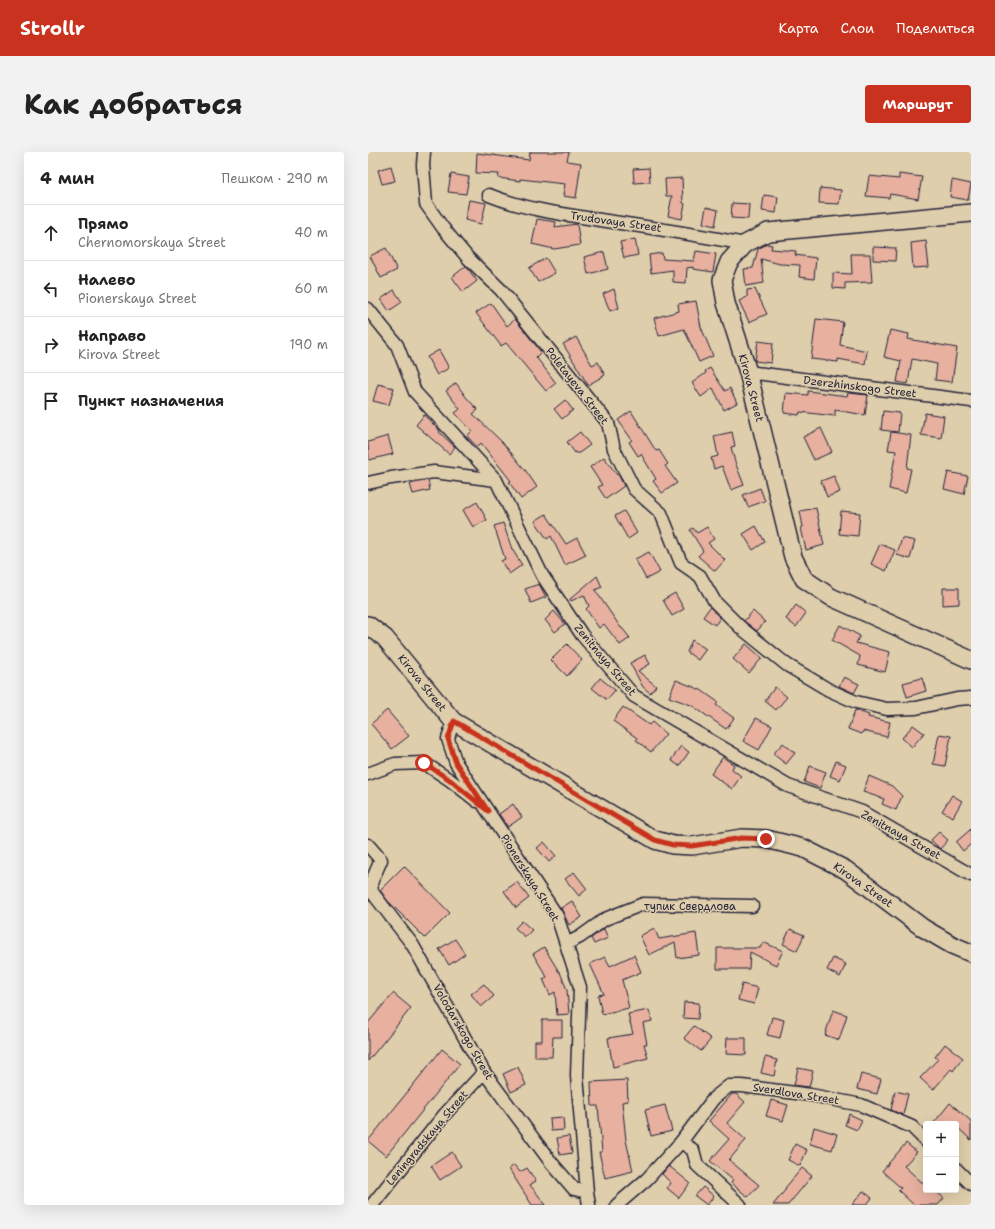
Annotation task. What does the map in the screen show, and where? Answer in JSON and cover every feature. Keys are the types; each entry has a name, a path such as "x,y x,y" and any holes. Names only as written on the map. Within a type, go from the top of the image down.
{"main road":[{"name":"Kirova Street","path":"971,213 768,232 745,244 729,262 722,280 726,303 748,372 793,557 804,578 831,598 971,660"},
{"name":"Kirova Street","path":"368,625 385,638 454,721 655,840 673,845 692,846 742,838 766,839 804,848 846,870 923,928 952,945 971,953"}],"street":[{"name":"Poletayeva Street","path":"424,152 422,165 426,204 443,228 468,258 501,290 608,424 614,448 634,489 661,513 681,563 700,576 716,602 735,622 787,665 829,690 856,702 887,708 916,708 956,699 971,698"},
{"name":"Trudovaya Street","path":"489,195 510,204 560,214 702,235 745,244"},
{"name":"Zenitnaya Street","path":"368,309 397,345 415,392 496,480 542,575 582,635 634,696 788,786 862,812 971,875"},
{"name":"Dzerzhinskogo Street","path":"748,372 971,401"},
{"path":"368,483 434,472 496,480"},
{"name":"Pionerskaya Street","path":"454,721 448,739 456,763 557,916 580,987 577,1076 587,1192"},
{"path":"368,774 395,764 424,763 450,780 488,811"},
{"name":"Volodarskogo Street","path":"368,845 380,860 371,883 372,892 412,944 484,1072 550,1161 574,1189 587,1192"},
{"name":"тупик Свердлова","path":"566,944 605,918 643,904 752,906"},
{"name":"Leningradskaya Street","path":"372,1205 444,1114 484,1072"},
{"name":"Sverdlova Street","path":"617,1205 647,1179 681,1142 714,1098 729,1086 742,1086 811,1095 861,1105 912,1127 923,1138"},
{"path":"681,1142 693,1150 697,1165 740,1205"},
{"path":"959,1172 971,1184"},
{"path":"587,1192 589,1205"}],"building":[{"path":"530,152 569,152 567,161 581,163 576,198 563,196 565,184 520,179 520,181 498,178 499,174 476,173 477,153 529,160"},
{"path":"391,166 395,181 382,184 378,170"},
{"path":"649,168 650,182 634,183 633,169"},
{"path":"451,174 469,177 466,194 448,192"},
{"path":"899,174 922,177 918,199 890,194 889,198 866,196 869,176 899,179"},
{"path":"682,178 683,203 685,204 682,219 668,216 672,196 666,196 665,179"},
{"path":"952,180 971,184 968,200 950,197"},
{"path":"820,188 841,190 839,204 819,203"},
{"path":"764,195 778,197 776,213 762,211"},
{"path":"469,200 486,203 481,224 465,220"},
{"path":"732,203 749,204 748,219 731,218"},
{"path":"706,207 718,210 715,226 703,223"},
{"path":"537,219 556,222 555,227 577,224 580,245 554,249 532,244"},
{"path":"635,239 638,255 624,258 620,242"},
{"path":"926,241 929,267 913,268 911,243"},
{"path":"767,244 772,245 771,249 796,251 795,255 816,258 814,279 799,277 800,265 780,264 761,259 764,283 746,286 744,269 753,268 758,249"},
{"path":"873,247 896,248 895,261 873,260"},
{"path":"386,248 397,270 381,278 370,256"},
{"path":"696,251 716,254 713,272 693,269 693,267 687,268 686,283 673,282 673,270 651,273 649,255 662,253 663,259 694,261"},
{"path":"604,252 608,269 588,274 584,257"},
{"path":"851,254 870,254 872,282 845,283 845,289 833,288 833,273 852,274"},
{"path":"546,258 555,273 538,282 529,268"},
{"path":"466,266 477,281 463,292 452,277"},
{"path":"614,289 619,308 610,311 603,294"},
{"path":"755,289 767,314 749,322 739,301 747,297 747,290"},
{"path":"394,290 402,302 389,311 381,299"},
{"path":"696,301 701,327 713,356 699,362 684,329 659,336 654,318 679,311 678,304"},
{"path":"491,303 507,326 515,319 541,352 536,357 556,383 546,391 506,343 501,346 476,313"},
{"path":"816,319 843,322 840,345 867,351 865,364 838,359 838,362 811,359"},
{"path":"890,330 909,334 908,339 957,348 952,382 935,380 937,364 912,359 908,384 897,382 901,361 884,357"},
{"path":"576,337 592,365 598,362 605,375 588,385 563,344"},
{"path":"758,341 773,343 771,363 755,361"},
{"path":"439,350 449,368 437,375 427,357"},
{"path":"710,368 725,391 730,388 737,403 724,410 713,388 701,397 692,383 706,373 705,371"},
{"path":"456,383 478,410 473,414 502,442 537,487 521,499 509,482 511,481 481,443 477,447 467,436 472,431 455,413 460,409 446,391"},
{"path":"378,384 394,388 389,405 373,401"},
{"path":"808,391 847,396 848,393 868,395 865,415 835,410 835,416 800,412 799,415 784,413 786,393 808,395"},
{"path":"565,400 573,410 562,419 554,409"},
{"path":"631,411 656,451 659,450 668,464 665,466 677,483 662,493 653,481 656,479 641,454 638,456 629,442 632,440 618,420"},
{"path":"883,411 900,413 898,432 881,430"},
{"path":"925,413 944,416 941,438 921,435"},
{"path":"424,415 455,447 449,454 416,425"},
{"path":"821,428 832,452 814,460 803,437"},
{"path":"580,432 590,445 579,453 575,453 567,442"},
{"path":"732,432 735,446 731,447 744,485 731,490 722,466 714,469 711,458 718,456 714,436"},
{"path":"891,432 911,435 907,468 911,469 906,493 889,489 896,451 888,450"},
{"path":"388,436 393,454 369,460 368,442"},
{"path":"604,457 617,475 618,474 624,486 606,499 598,487 602,485 590,467"},
{"path":"948,472 968,476 964,494 944,489"},
{"path":"834,476 840,492 827,497 821,481"},
{"path":"428,480 430,490 413,494 410,484"},
{"path":"760,488 765,501 748,507 743,495"},
{"path":"477,502 487,520 473,527 463,510"},
{"path":"816,508 824,545 806,550 801,528 803,527 800,511"},
{"path":"624,511 637,533 628,539 615,516"},
{"path":"841,511 860,513 858,536 839,534"},
{"path":"546,514 566,544 577,538 586,555 565,565 551,536 547,539 535,521"},
{"path":"503,523 512,549 522,565 509,574 501,561 505,559 494,526"},
{"path":"756,526 765,542 753,550 743,534"},
{"path":"707,527 714,539 708,543 725,560 715,571 698,556 703,551 690,530 693,528 697,533"},
{"path":"902,538 915,541 910,559 897,555"},
{"path":"880,544 895,550 886,571 871,564"},
{"path":"649,552 660,572 646,579 635,559"},
{"path":"597,576 602,587 595,590 621,628 630,638 620,645 604,624 599,628 586,609 589,606 584,595 571,601 570,599"},
{"path":"539,584 546,597 531,603 525,589"},
{"path":"943,588 959,588 959,604 943,605"},
{"path":"675,593 684,609 672,616 663,600"},
{"path":"796,605 806,613 796,627 786,619"},
{"path":"710,607 720,618 715,625 703,617"},
{"path":"554,611 565,624 555,632 545,620"},
{"path":"753,611 765,622 757,631 744,621"},
{"path":"840,625 860,636 856,643 890,652 885,672 858,665 860,656 832,640"},
{"path":"692,640 706,649 698,660 687,652"},
{"path":"567,644 582,660 567,676 551,660"},
{"path":"746,644 762,658 749,673 733,659"},
{"path":"645,655 650,664 638,671 656,686 650,693 643,687 630,663"},
{"path":"844,677 859,684 854,693 839,686"},
{"path":"600,678 615,690 607,700 592,688"},
{"path":"922,678 926,691 907,697 903,683"},
{"path":"676,680 701,690 718,702 716,705 734,718 726,729 691,705 669,697"},
{"path":"775,687 787,697 776,710 765,701"},
{"path":"623,707 649,725 652,722 666,734 651,752 636,740 637,738 613,721"},
{"path":"387,710 409,736 392,749 371,724"},
{"path":"855,710 869,715 868,717 890,722 887,737 863,731 861,734 848,729"},
{"path":"756,718 772,726 759,750 743,741"},
{"path":"913,725 924,733 912,747 902,738"},
{"path":"939,734 951,736 945,766 933,764"},
{"path":"783,743 795,753 786,764 773,754"},
{"path":"681,746 689,752 679,766 671,760"},
{"path":"723,757 734,765 732,769 741,776 732,789 711,774"},
{"path":"836,761 846,765 840,780 830,776"},
{"path":"810,766 826,772 820,788 804,782"},
{"path":"869,776 892,786 902,796 896,810 882,804 884,799 863,792"},
{"path":"952,795 962,801 953,817 942,811"},
{"path":"513,804 522,817 508,827 499,814"},
{"path":"971,829 971,844 963,851 956,842"},
{"path":"939,832 948,840 940,849 931,840"},
{"path":"544,842 556,856 549,862 537,848"},
{"path":"404,866 450,913 425,938 387,900 380,890"},
{"path":"574,872 587,889 579,896 565,879"},
{"path":"517,882 529,898 516,908 504,891"},
{"path":"572,901 582,917 569,925 561,908"},
{"path":"522,921 532,930 525,937 515,928"},
{"path":"654,928 659,939 696,933 699,955 677,958 675,942 649,955 640,936"},
{"path":"604,929 608,938 594,944 591,938"},
{"path":"790,929 804,935 797,951 783,944"},
{"path":"455,939 465,954 449,965 439,949"},
{"path":"763,942 783,951 776,965 750,952 749,969 717,969 717,948 760,948"},
{"path":"544,947 560,972 567,990 569,1014 557,1015 555,992 550,995 543,979 547,977 533,954"},
{"path":"634,955 641,972 622,980 629,1008 602,1014 598,995 604,994 590,964 605,957 610,966"},
{"path":"833,958 846,964 840,977 827,970"},
{"path":"484,984 494,996 481,1007 471,994"},
{"path":"742,984 758,988 754,1004 738,1000"},
{"path":"393,993 411,1008 368,1061 368,1023"},
{"path":"684,1002 699,1003 698,1019 683,1018"},
{"path":"649,1010 652,1021 643,1023 647,1044 644,1044 648,1058 613,1067 608,1038 633,1034 628,1014"},
{"path":"833,1010 847,1015 839,1040 825,1035"},
{"path":"772,1017 784,1020 780,1038 767,1035"},
{"path":"542,1020 562,1020 562,1037 553,1037 552,1057 535,1057 535,1041 542,1041"},
{"path":"694,1026 711,1039 701,1051 684,1038"},
{"path":"727,1038 746,1038 746,1055 726,1054"},
{"path":"945,1044 963,1058 953,1071 951,1069 933,1090 920,1078 938,1059 935,1057"},
{"path":"442,1049 460,1064 386,1156 368,1141"},
{"path":"765,1057 777,1060 774,1076 761,1073"},
{"path":"518,1067 526,1085 511,1092 503,1074"},
{"path":"798,1068 813,1071 809,1087 794,1085"},
{"path":"861,1074 881,1079 877,1094 857,1089"},
{"path":"627,1080 628,1101 622,1102 626,1140 633,1171 605,1178 599,1152 602,1152 598,1106 592,1106 591,1082"},
{"path":"895,1091 908,1094 903,1115 891,1110"},
{"path":"732,1094 736,1094 745,1102 727,1123 746,1140 729,1160 759,1185 748,1197 731,1183 733,1180 710,1161 729,1139 709,1121"},
{"path":"771,1100 788,1105 783,1121 766,1116"},
{"path":"950,1103 971,1121 971,1140 959,1129 959,1121 935,1121"},
{"path":"665,1105 672,1131 651,1136 645,1110"},
{"path":"849,1114 862,1120 857,1130 845,1125"},
{"path":"563,1117 564,1130 551,1131 550,1118"},
{"path":"814,1127 837,1134 832,1150 810,1144"},
{"path":"569,1136 572,1153 560,1155 557,1138"},
{"path":"906,1143 917,1152 904,1166 923,1183 923,1193 938,1193 944,1198 938,1205 914,1205 898,1190 901,1188 882,1171"},
{"path":"795,1144 807,1150 800,1166 788,1160"},
{"path":"452,1152 461,1166 440,1180 431,1166"},
{"path":"514,1165 520,1172 527,1168 536,1181 530,1185 546,1205 532,1205 509,1169"},
{"path":"669,1166 690,1183 679,1198 667,1188 671,1183 662,1174"},
{"path":"802,1168 812,1176 788,1205 773,1205 786,1189 785,1188"},
{"path":"703,1187 714,1196 707,1205 695,1196"},
{"path":"863,1191 872,1198 866,1205 852,1205"}],"route":[{"path":"424,763 450,780 488,811 456,763 448,739 454,721 655,840 673,845 692,846 742,838 766,839"}]}
